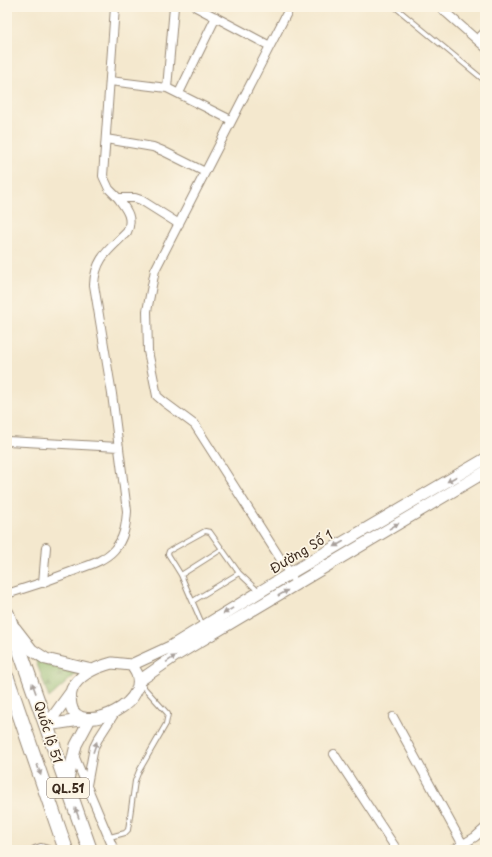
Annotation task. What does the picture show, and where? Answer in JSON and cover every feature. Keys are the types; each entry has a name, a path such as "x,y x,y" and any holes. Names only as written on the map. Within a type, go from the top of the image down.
{"highway":[{"name":"Quốc lộ 51","path":"8,616 90,850"},
{"name":"Quốc lộ 51","path":"7,678 66,850"},
{"path":"26,733 47,725"}],"street":[{"path":"7,594 43,583 102,560 113,551 122,539 126,525 127,511 119,447 94,285 94,275 102,256 127,232 129,227 129,215 118,198 109,189 103,176 115,7"},
{"path":"167,88 174,7"},
{"path":"196,7 216,16 270,46"},
{"path":"290,7 155,270 147,311 148,350 157,396 195,425 297,585"},
{"path":"441,7 485,47"},
{"path":"179,93 216,16"},
{"path":"478,40 485,32"},
{"path":"110,81 167,88 231,120"},
{"path":"106,139 153,147 205,172"},
{"path":"118,198 135,198 141,200 179,224"},
{"path":"7,441 119,447"},
{"name":"Đường Số 1","path":"131,665 170,647 289,574 485,459"},
{"name":"Đường Số 1","path":"139,681 175,656 297,585 485,472"},
{"path":"43,583 46,547"},
{"path":"8,616 32,650 46,660 92,670"},
{"path":"112,663 131,665 137,672 139,681 136,690 131,699 116,711 103,717 47,725 80,679 92,670 112,663"},
{"path":"72,690 70,701 72,710 79,716 90,719"},
{"path":"87,786 94,747 116,711"},
{"path":"393,717 463,845"},
{"path":"67,785 73,753 79,736 90,719"},
{"path":"73,753 110,837 114,850"},
{"path":"334,754 397,850"},
{"path":"453,850 475,837 485,828"},
{"path":"35,850 41,848 48,850"}],"lane":[{"path":"395,7 485,81"},
{"path":"203,626 181,575 168,554 169,550 205,531 210,532 239,573 259,592"},
{"path":"181,575 222,549"},
{"path":"193,601 239,573"},
{"path":"110,837 125,833 128,830 139,771 168,720 168,714 139,681"}],"green space":[{"path":"35,658 78,672 49,698"}]}
